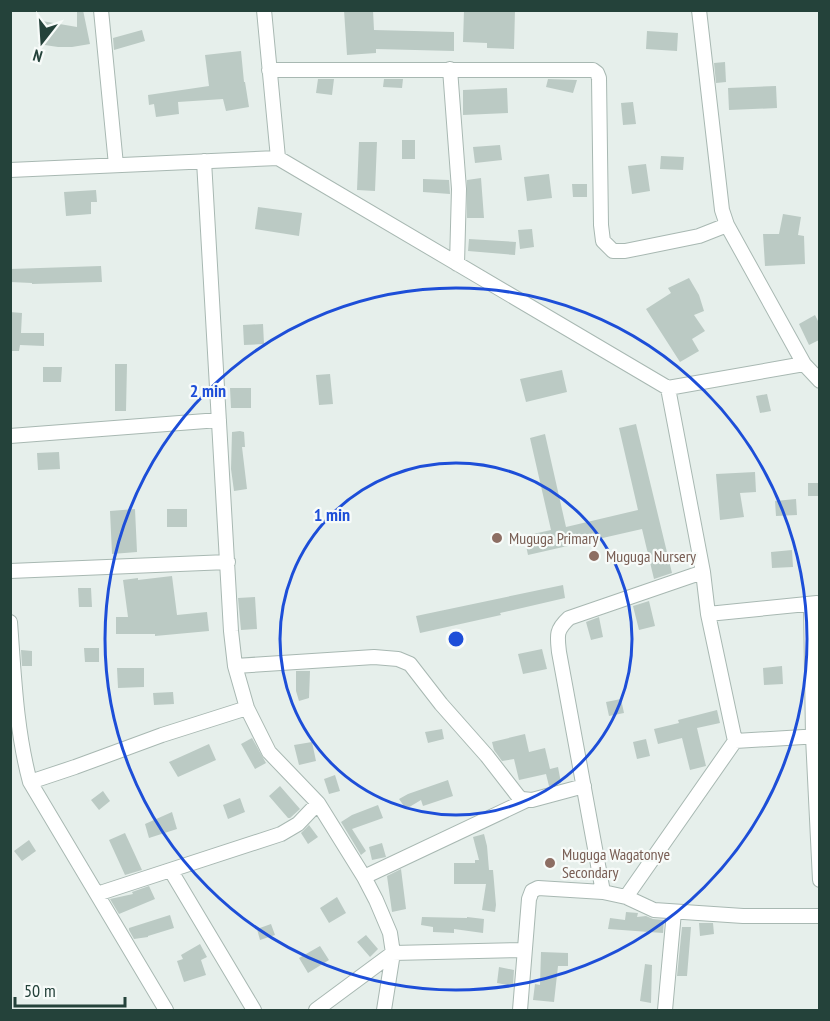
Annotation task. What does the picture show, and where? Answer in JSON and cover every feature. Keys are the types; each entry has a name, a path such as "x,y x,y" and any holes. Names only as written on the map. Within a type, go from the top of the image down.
{"street":[{"path":"100,10 116,165"},
{"path":"264,10 278,158"},
{"path":"699,10 722,210 727,225 804,364 819,381"},
{"path":"450,69 459,189 458,264"},
{"path":"269,70 593,70 599,78 603,241 613,250 625,251 699,236 727,225"},
{"path":"10,170 278,158 668,388 804,364"},
{"path":"204,161 231,631 235,666 247,708 269,752 318,803 376,900 390,933 393,953 384,1011"},
{"path":"626,897 735,741 708,614 703,572 668,388"},
{"path":"10,436 219,420"},
{"path":"10,571 228,561"},
{"path":"603,892 559,652 557,636 560,626 569,618 703,572"},
{"path":"708,614 815,603 819,880"},
{"path":"10,622 15,682 17,760 166,1011"},
{"path":"235,666 374,657 405,661 416,671 441,705 518,795 527,800"},
{"path":"30,782 162,735 247,708"},
{"path":"735,741 816,737"},
{"path":"364,877 527,800 584,786"},
{"path":"97,894 281,834 298,824 318,803"},
{"path":"171,871 254,1011"},
{"path":"520,1011 529,899 532,891 538,888 603,892 626,897 654,910 674,912 743,916 819,916"},
{"path":"665,1011 674,912"},
{"path":"316,1011 393,953 524,950"}],"building":[{"path":"77,10 83,10 90,44 58,47 38,44 42,21 77,27"},
{"path":"344,10 373,10 374,30 454,32 454,51 376,49 376,53 347,55"},
{"path":"464,10 515,10 514,49 487,48 487,43 463,42"},
{"path":"142,30 145,41 114,50 113,38"},
{"path":"647,31 678,33 677,51 646,49"},
{"path":"241,51 249,107 226,111 223,99 178,102 179,114 156,117 154,104 149,105 148,95 209,86 205,55"},
{"path":"725,62 726,82 716,83 714,63"},
{"path":"318,79 334,79 332,95 316,93"},
{"path":"384,79 403,79 402,88 383,87"},
{"path":"548,79 577,80 573,93 546,87"},
{"path":"776,86 777,108 729,110 728,88"},
{"path":"507,88 508,113 463,115 463,90"},
{"path":"633,102 636,124 623,125 621,103"},
{"path":"402,140 415,140 415,159 402,159"},
{"path":"359,142 377,142 375,191 357,190"},
{"path":"500,145 502,160 475,163 473,147"},
{"path":"661,156 684,157 683,170 660,169"},
{"path":"646,164 650,191 632,194 628,166"},
{"path":"549,174 552,198 527,201 524,177"},
{"path":"481,178 484,218 467,218 467,180"},
{"path":"423,179 449,180 450,194 423,192"},
{"path":"572,184 587,184 587,197 573,197"},
{"path":"96,190 97,202 91,202 91,214 66,216 64,192"},
{"path":"258,207 302,213 299,236 255,229"},
{"path":"783,214 801,217 798,235 804,236 805,264 765,266 763,234 779,234"},
{"path":"532,229 534,247 520,249 518,230"},
{"path":"469,239 516,242 515,255 468,251"},
{"path":"101,266 102,282 32,284 10,282 10,269"},
{"path":"689,278 699,295 704,311 694,315 705,331 692,339 699,351 680,362 646,309 671,293 668,288"},
{"path":"10,312 22,313 21,333 44,333 44,346 20,345 19,351 10,351"},
{"path":"815,315 819,323 819,340 809,345 799,324"},
{"path":"263,324 264,344 244,345 243,325"},
{"path":"115,364 127,364 126,411 115,411"},
{"path":"43,367 62,367 61,382 43,382"},
{"path":"562,370 567,392 526,402 520,379"},
{"path":"330,374 333,404 319,405 316,375"},
{"path":"230,388 251,388 251,408 231,408"},
{"path":"767,394 771,411 760,413 756,396"},
{"path":"636,424 672,573 654,579 642,529 528,555 524,536 551,530 530,438 545,434 566,527 638,510 619,428"},
{"path":"232,432 244,432 245,447 242,447 247,489 234,491 231,469"},
{"path":"59,452 60,469 38,470 37,453"},
{"path":"755,472 756,492 740,493 744,517 720,520 716,474"},
{"path":"808,483 819,483 819,496 808,496"},
{"path":"796,499 797,515 776,516 775,501"},
{"path":"135,509 137,552 112,554 110,511"},
{"path":"167,509 187,509 187,527 167,527"},
{"path":"792,550 793,567 772,568 771,552"},
{"path":"172,576 177,615 207,612 209,631 155,636 155,634 116,634 116,617 128,617 123,580"},
{"path":"563,585 565,598 420,633 416,616"},
{"path":"78,588 91,588 92,607 79,607"},
{"path":"255,597 257,629 241,630 238,598"},
{"path":"649,601 655,626 639,630 633,606"},
{"path":"599,617 603,637 591,640 586,622"},
{"path":"84,648 99,648 99,662 85,662"},
{"path":"542,649 547,669 523,674 518,654"},
{"path":"21,650 32,651 32,666 22,666"},
{"path":"782,666 783,684 764,685 763,668"},
{"path":"117,668 144,668 144,687 118,688"},
{"path":"296,671 310,671 309,698 299,701 296,691"},
{"path":"173,692 174,704 154,705 153,693"},
{"path":"621,699 624,713 609,716 606,702"},
{"path":"717,710 720,723 697,728 706,766 690,770 682,738 658,744 654,729"},
{"path":"442,729 444,739 428,743 425,732"},
{"path":"525,734 529,752 545,748 550,769 558,767 561,783 549,786 546,774 519,780 514,759 502,761 494,750 492,742"},
{"path":"252,738 266,763 255,769 241,744"},
{"path":"646,739 650,756 637,759 633,742"},
{"path":"312,742 316,761 299,765 294,745"},
{"path":"209,744 216,760 178,777 169,762"},
{"path":"335,775 340,791 329,794 324,779"},
{"path":"448,780 453,796 423,806 421,800 406,809 399,799 408,794"},
{"path":"280,786 300,809 290,818 269,796"},
{"path":"103,791 110,801 99,810 91,800"},
{"path":"240,798 245,812 228,819 223,805"},
{"path":"378,805 383,818 352,829 366,851 361,855 341,822"},
{"path":"172,812 177,829 149,838 145,824"},
{"path":"309,825 318,837 308,844 301,833"},
{"path":"125,833 142,870 125,875 109,840"},
{"path":"484,834 489,870 493,870 495,912 482,910 486,884 454,884 454,863 475,863 475,860 479,860 473,837"},
{"path":"29,840 36,851 22,861 14,851"},
{"path":"382,843 386,857 372,860 369,847"},
{"path":"401,869 406,909 392,912 387,876"},
{"path":"149,886 155,899 119,914 110,899 133,894 132,892"},
{"path":"337,897 346,913 329,923 320,908"},
{"path":"626,912 638,913 637,917 646,916 664,920 663,933 608,929 610,918 625,920"},
{"path":"170,915 174,928 134,939 129,930 129,928"},
{"path":"422,917 484,919 483,933 454,929 454,933 433,932 433,927 421,925"},
{"path":"699,923 713,923 714,934 700,936"},
{"path":"271,924 275,935 260,940 257,929"},
{"path":"682,927 691,927 687,976 677,976"},
{"path":"366,935 378,949 370,957 357,942"},
{"path":"200,944 207,957 201,960 206,975 184,982 177,961 183,959 181,955"},
{"path":"320,946 329,960 308,973 299,958"},
{"path":"541,952 568,953 568,966 558,966 554,1002 533,1000 535,984 540,985"},
{"path":"645,964 652,965 651,1003 640,1001"},
{"path":"499,967 514,970 513,986 497,983"}],"place":[{"name":"Muguga Primary","path":"497,538"},
{"name":"Muguga Nursery","path":"594,556"},
{"name":"Muguga Wagatonye Secondary","path":"550,863"}]}
